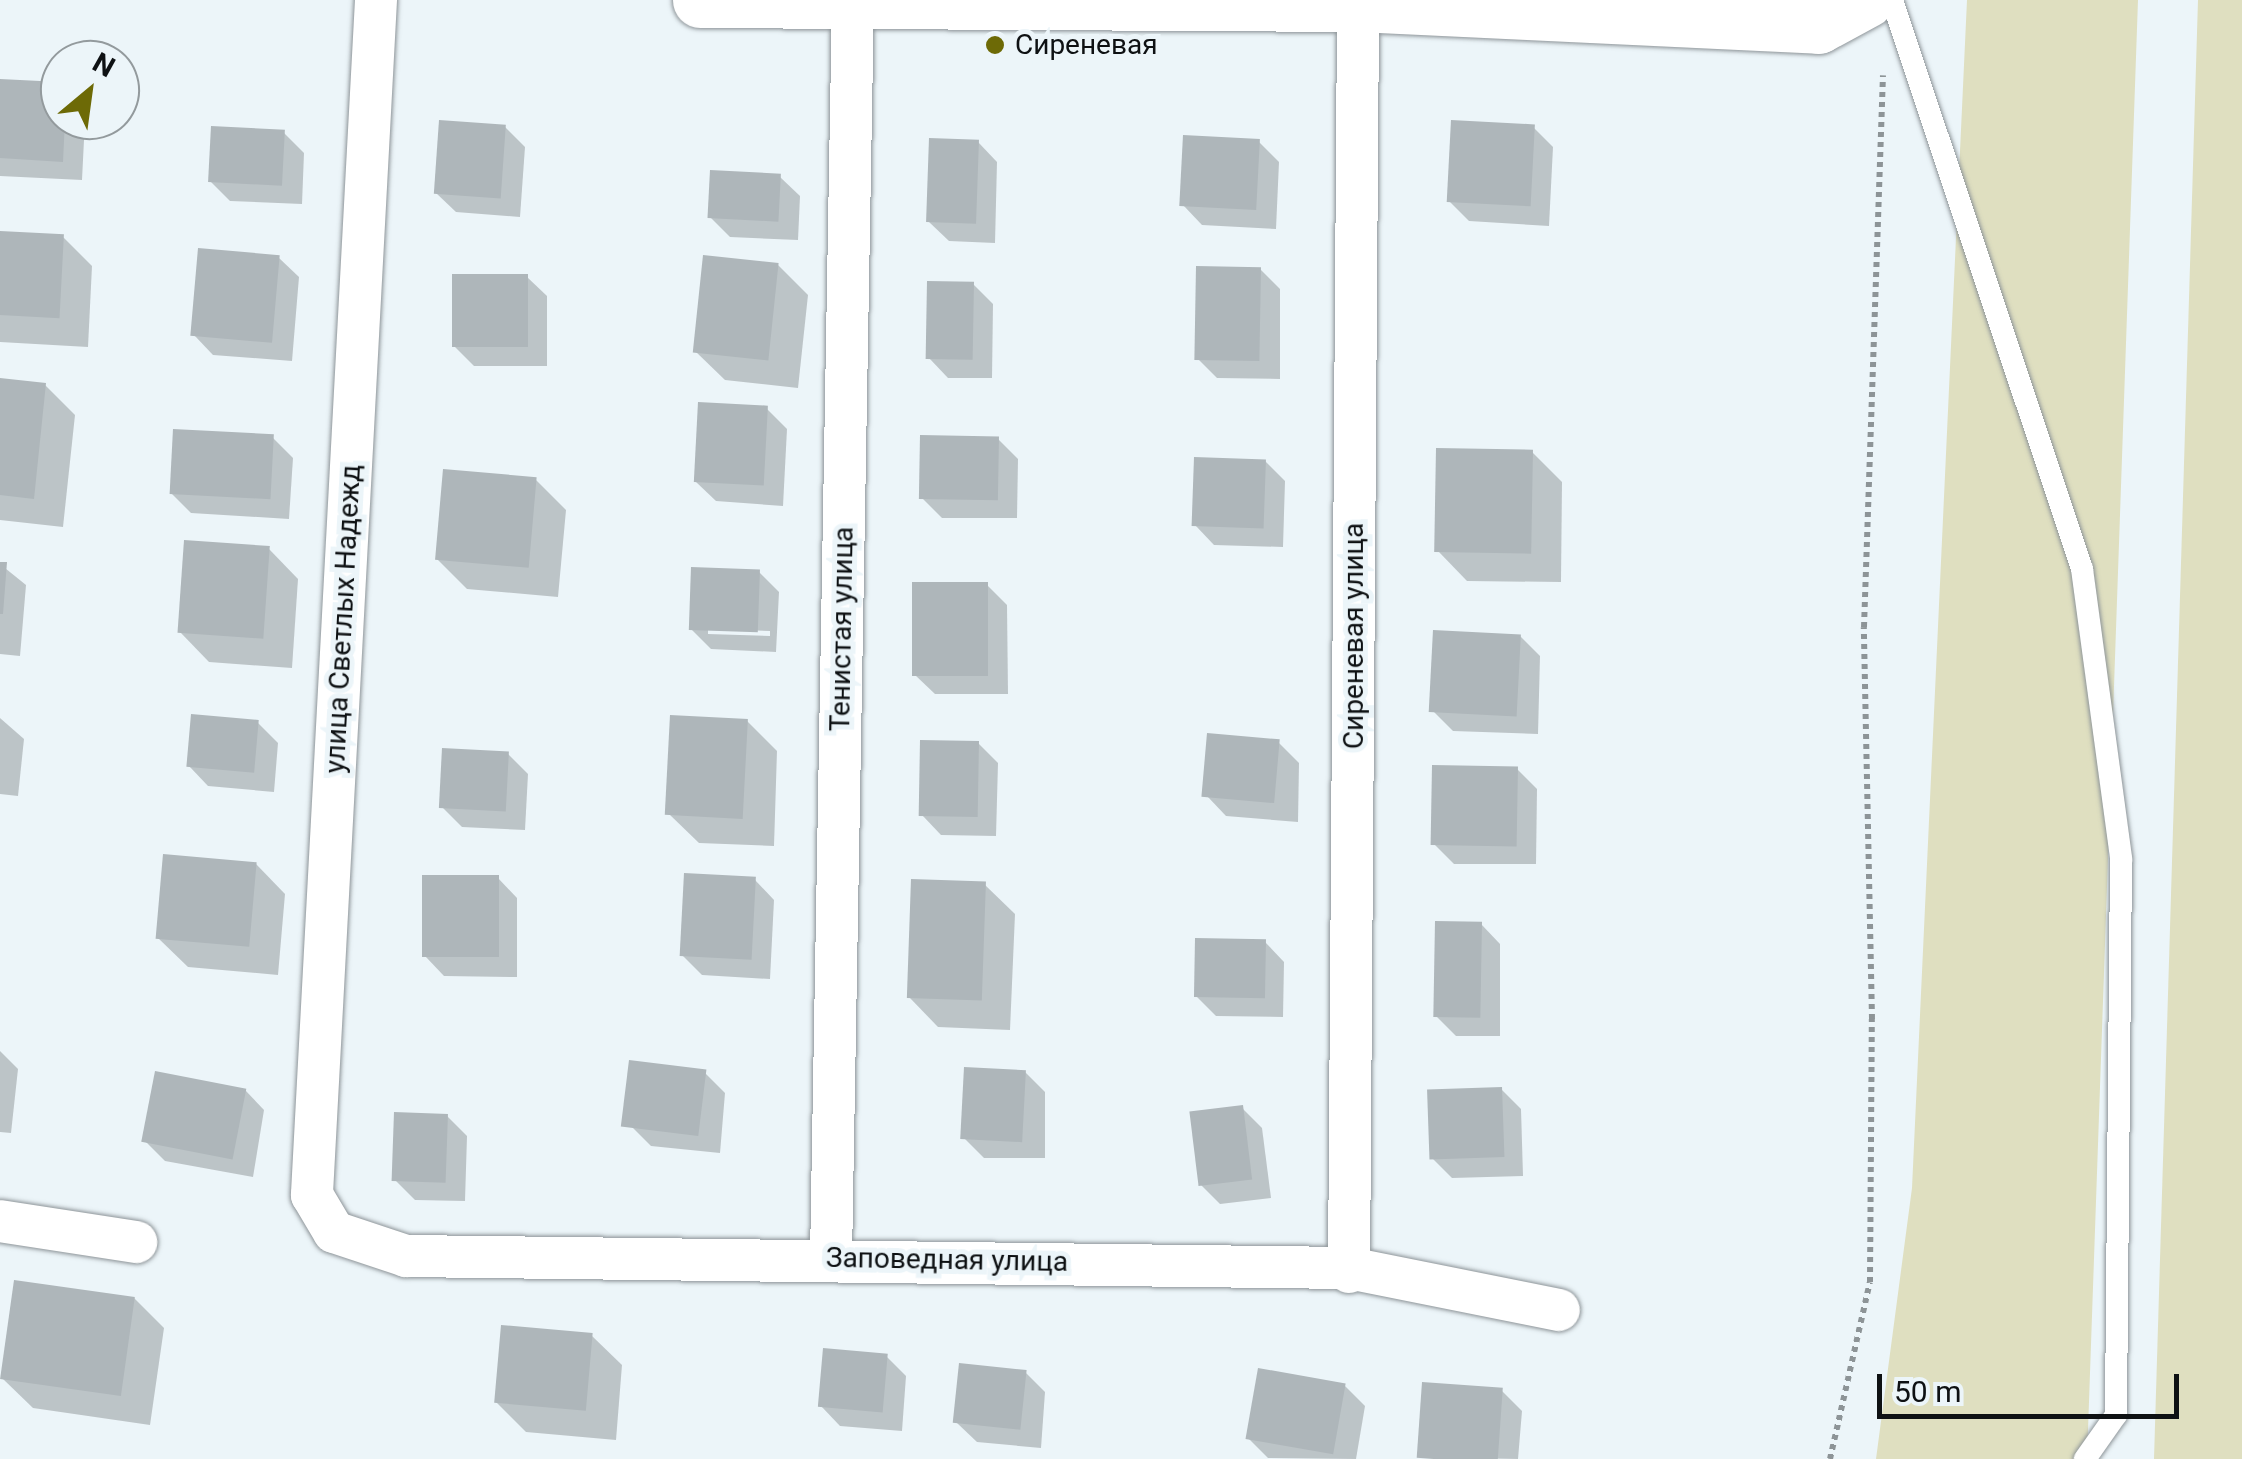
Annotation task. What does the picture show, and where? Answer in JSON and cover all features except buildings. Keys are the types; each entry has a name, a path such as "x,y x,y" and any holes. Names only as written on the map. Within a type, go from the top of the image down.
{"street":[{"name":"улица Светлых Надежд","path":"334,1232 312,1195 376,0"},
{"path":"700,0 1358,2 1818,26 1866,0"},
{"name":"Тенистая улица","path":"831,1258 853,1"},
{"name":"Сиреневая улица","path":"1349,1270 1358,2"},
{"path":"0,1221 136,1242"},
{"name":"Заповедная улица","path":"334,1232 406,1256 831,1258 1349,1270 1559,1310"}],"lane":[{"path":"1892,0 2082,569 2122,859 2116,1414 2085,1459"}],"path":[{"path":"1830,1459 1870,1282 1872,1019 1864,627 1883,70"}],"green space":[{"path":"1967,0 2138,0 2087,1459 1876,1459 1912,1188"},
{"path":"2198,0 2242,0 2242,1459 2154,1459"}],"place":[{"name":"Сиреневая","path":"995,45"}]}
